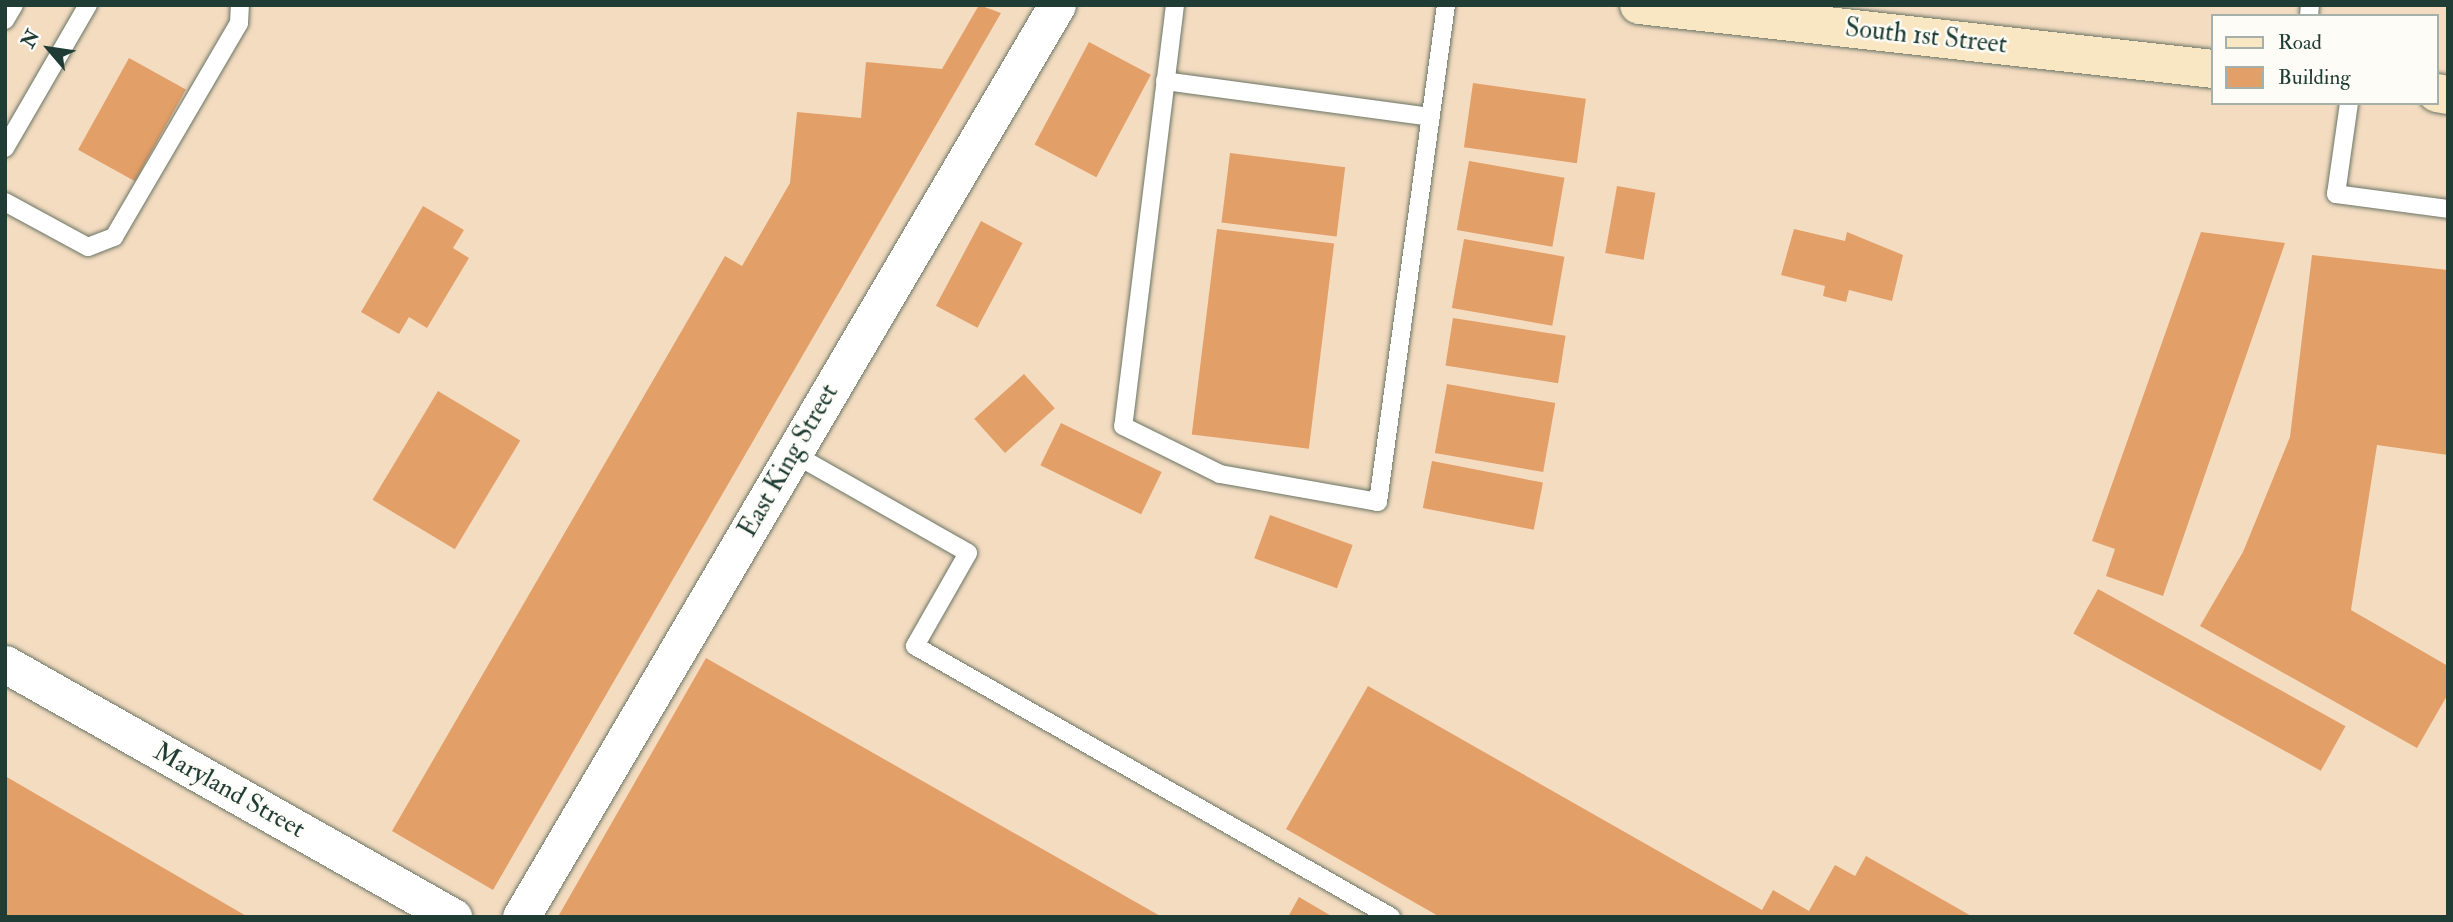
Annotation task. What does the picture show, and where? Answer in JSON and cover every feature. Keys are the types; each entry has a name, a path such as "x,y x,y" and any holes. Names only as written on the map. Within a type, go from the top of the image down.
{"main road":[{"name":"South 1st Street","path":"1639,5 1696,8 2212,69"}],"street":[{"name":"East King Street","path":"522,917 1057,5"},
{"name":"Maryland Street","path":"5,664 453,917"}],"lane":[{"path":"5,20 14,5"},
{"path":"5,148 88,5"},
{"path":"5,202 88,247 114,237 239,23 240,5"},
{"path":"1175,5 1123,426 1220,474 1378,502 1446,5"},
{"path":"1165,81 1431,117"},
{"path":"2349,105 2336,194 2448,209"},
{"path":"794,454 968,553 915,646 1391,917"}],"building":[{"path":"979,5 1001,13 493,890 392,831 725,256 742,266 790,183 797,112 861,118 866,62 942,69"},
{"path":"1089,42 1151,75 1096,177 1035,144"},
{"path":"129,58 186,90 135,181 78,150"},
{"path":"1473,83 1586,99 1577,163 1464,147"},
{"path":"1230,153 1345,167 1337,237 1221,222"},
{"path":"1469,161 1565,178 1552,247 1457,230"},
{"path":"1617,186 1655,193 1644,260 1605,253"},
{"path":"423,206 464,230 453,248 469,258 427,328 409,317 399,334 361,312"},
{"path":"981,221 1022,243 977,328 936,306"},
{"path":"1217,229 1334,243 1309,449 1192,434"},
{"path":"1794,229 1845,241 1847,232 1903,255 1892,301 1849,290 1846,302 1823,296 1825,286 1781,275"},
{"path":"2201,232 2285,243 2163,596 2106,576 2115,549 2092,541"},
{"path":"1464,239 1564,257 1552,326 1452,308"},
{"path":"2312,255 2448,270 2448,455 2377,445 2351,610 2448,666 2448,694 2417,748 2200,626 2243,552 2290,437"},
{"path":"1453,318 1566,336 1558,383 1445,365"},
{"path":"1024,374 1055,408 1005,453 974,419"},
{"path":"1447,384 1555,403 1543,472 1435,453"},
{"path":"438,391 520,440 455,549 373,500"},
{"path":"1061,423 1162,472 1141,514 1040,465"},
{"path":"1432,461 1543,483 1534,530 1423,508"},
{"path":"1270,515 1353,545 1337,588 1254,558"},
{"path":"2098,589 2346,726 2321,771 2073,634"},
{"path":"706,658 1162,917 559,915"},
{"path":"1368,686 1762,910 1773,890 1809,911 1835,865 1855,876 1866,856 1973,917 1440,917 1286,829"},
{"path":"5,776 248,917 5,917"},
{"path":"1299,897 1333,917 1288,917"}]}
